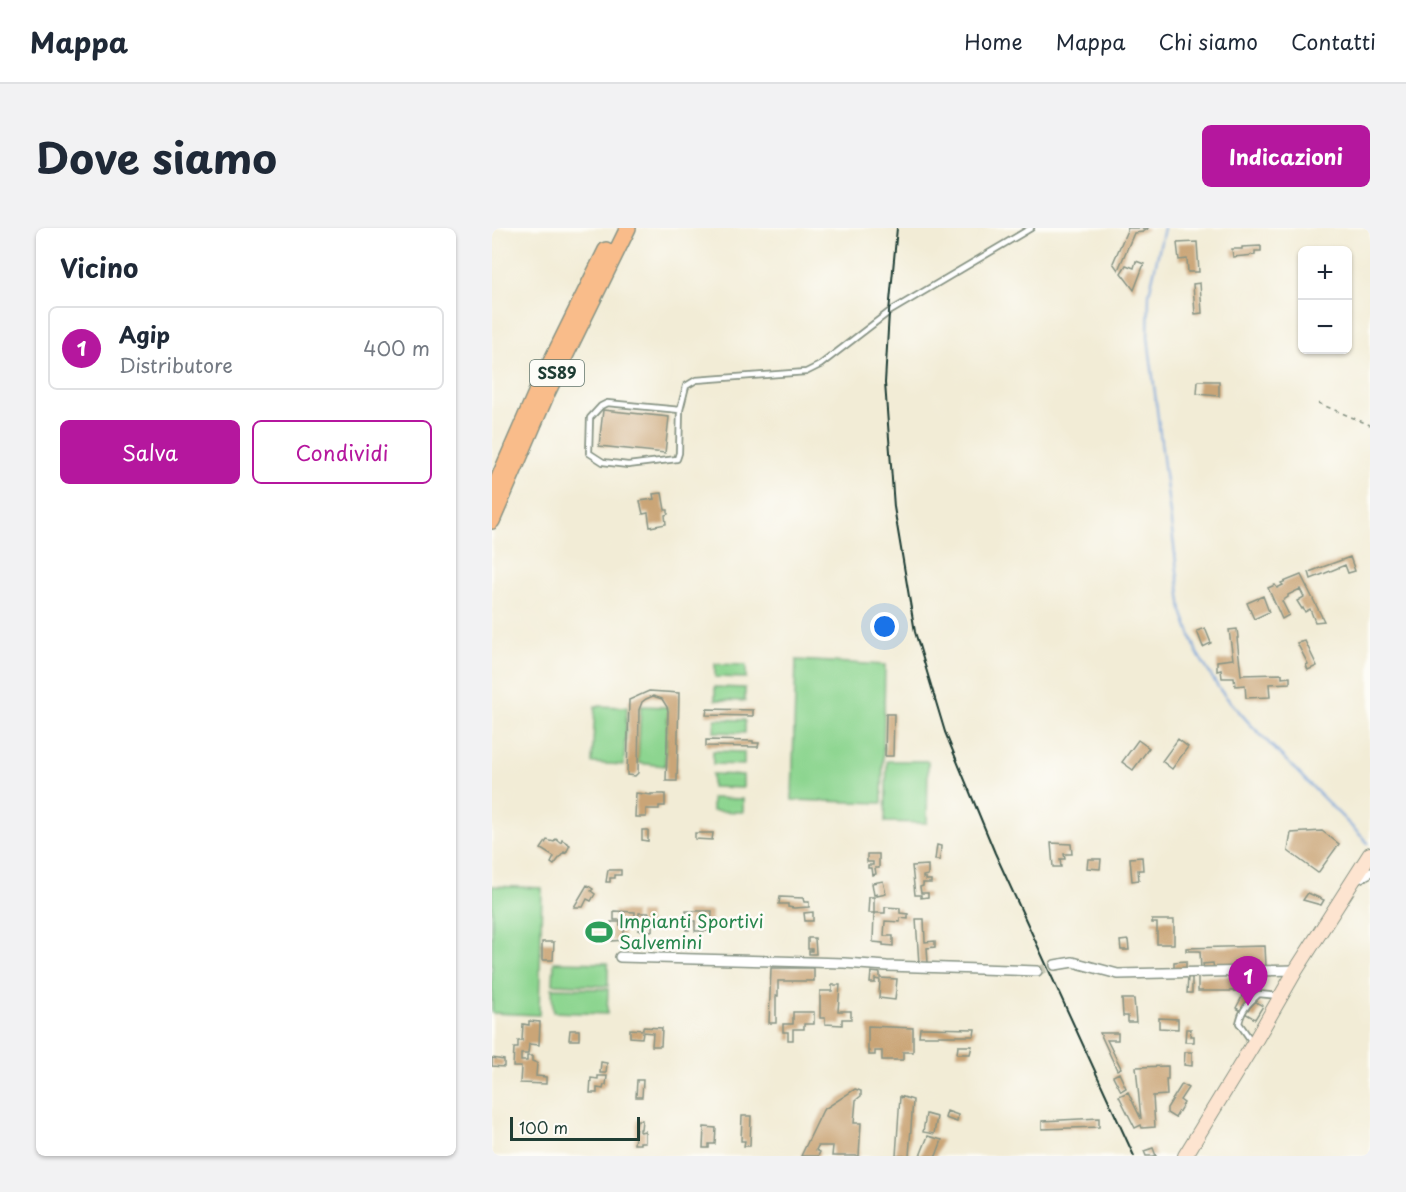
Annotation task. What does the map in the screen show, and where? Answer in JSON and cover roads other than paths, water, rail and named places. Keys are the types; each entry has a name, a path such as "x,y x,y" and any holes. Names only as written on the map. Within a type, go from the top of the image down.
{"highway":[{"name":"SS89","path":"492,494 538,388 617,228"},
{"name":"SS89","path":"492,521 548,392 628,228"}],"main road":[{"path":"1185,1156 1280,996 1370,854"}],"street":[{"path":"1353,882 1370,872"},
{"path":"620,957 1037,971"},
{"path":"1055,965 1072,962 1118,974 1296,970"}],"lane":[{"path":"680,410 607,403 590,418 589,453 603,462 628,465 677,459 680,410 686,386 696,380 806,372 813,369 887,313 1030,228"},
{"path":"1254,1043 1239,1023 1245,1005 1259,994 1280,996"}],"waterway":[{"path":"1164,228 1149,294 1148,337 1182,611 1197,653 1220,690 1250,724 1368,843"}],"tunnel":[{"path":"1037,971 1055,965"}],"railway":[{"path":"897,228 885,383 894,507 915,632 945,732 995,853 1134,1156"}],"place":[{"name":"Impianti Sportivi Salvemini","path":"599,932"},
{"name":"Agip","path":"1248,1006"}]}
